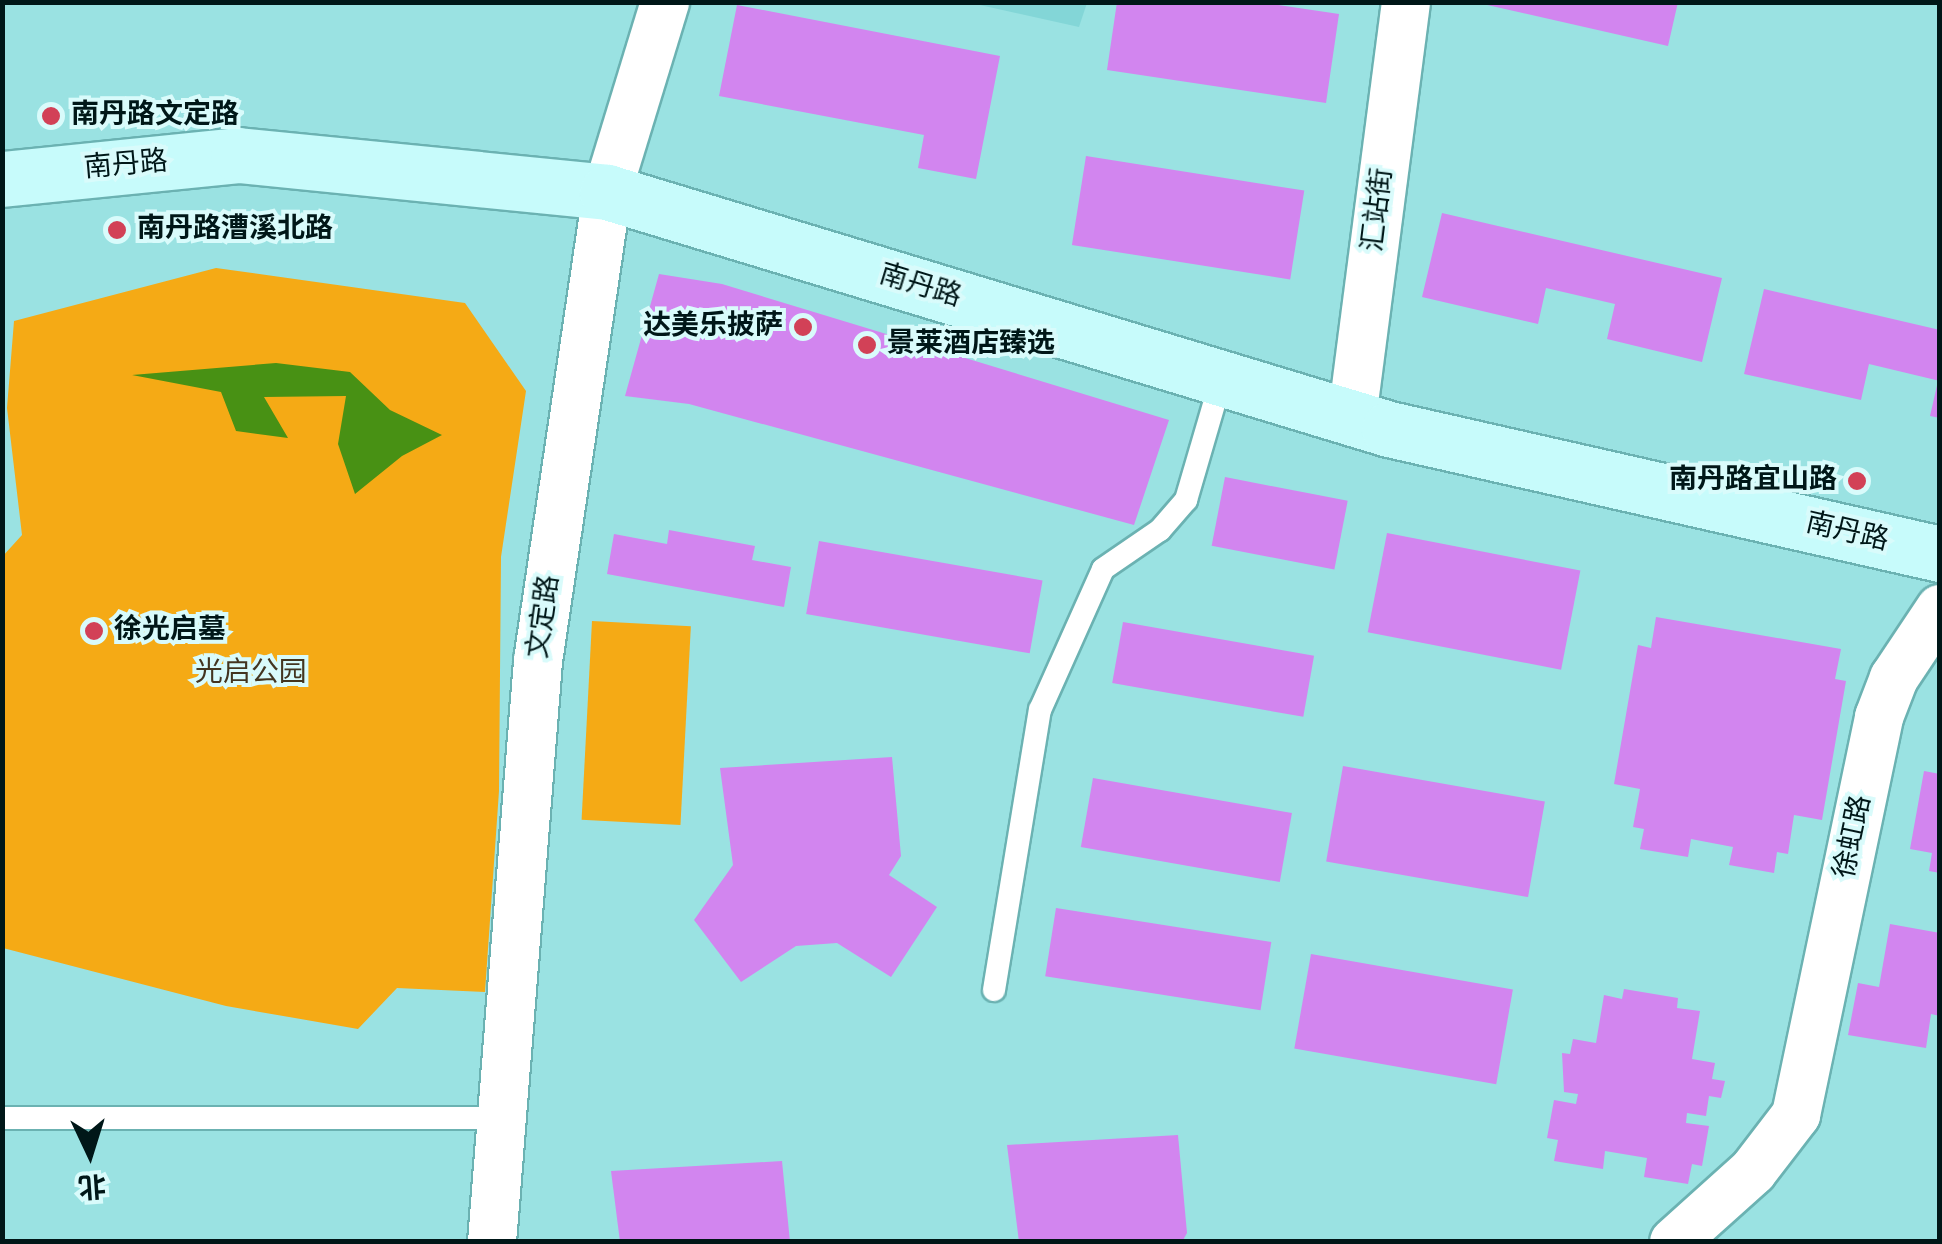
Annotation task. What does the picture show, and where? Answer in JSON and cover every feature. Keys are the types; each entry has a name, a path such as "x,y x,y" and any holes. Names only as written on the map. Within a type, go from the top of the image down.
{"main road":[{"name":"南丹路","path":"2,179 238,156 607,192 1352,418 1940,554"}],"street":[{"name":"文定路","path":"492,1242 498,1118 538,661 607,192 665,2"},
{"name":"汇站街","path":"1352,418 1406,2"},
{"name":"徐虹路","path":"1674,1242 1776,1146 1796,1115 1879,717 1894,678 1940,609"}],"lane":[{"path":"994,990 1040,710 1103,570 1160,530 1186,500 1220,380"},
{"path":"2,1118 498,1118"}],"shaded area":[{"path":"1087,2 1079,27 971,3"},
{"path":"276,363 350,372 390,410 442,435 402,456 355,494 338,444 346,396 264,397 288,438 236,431 221,392 132,375"}],"green space":[{"name":"光启公园","path":"216,268 465,303 526,391 501,557 499,791 485,992 397,988 358,1029 226,1006 3,948 2,557 22,535 7,408 14,321"},
{"path":"592,621 691,626 680,825 582,820"}],"building":[{"path":"1117,2 1259,2 1339,14 1326,103 1107,70"},
{"path":"1474,2 1678,2 1668,46"},
{"path":"737,5 1000,56 976,179 918,168 924,135 719,96"},
{"path":"1086,156 1304,191 1290,279 1072,245"},
{"path":"1442,213 1722,278 1702,362 1607,339 1615,304 1546,288 1538,324 1422,297"},
{"path":"659,274 722,284 1169,420 1134,525 689,404 625,396"},
{"path":"1764,289 1940,330 1940,381 1869,364 1861,400 1744,374"},
{"path":"1940,381 1940,418 1930,416"},
{"path":"1225,477 1348,501 1334,570 1212,546"},
{"path":"669,530 755,546 752,560 791,567 784,607 607,574 614,534 667,544"},
{"path":"1387,533 1580,571 1561,670 1368,632"},
{"path":"819,541 1043,580 1030,653 806,614"},
{"path":"1656,617 1841,649 1835,679 1846,681 1822,820 1794,815 1788,854 1777,852 1774,873 1729,865 1733,847 1691,839 1688,857 1640,849 1644,829 1633,827 1640,789 1614,784 1638,645 1651,648"},
{"path":"1123,622 1314,656 1303,717 1112,683"},
{"path":"892,757 901,856 889,875 937,907 891,977 837,943 796,946 741,982 694,920 733,865 720,768"},
{"path":"1343,766 1545,802 1528,897 1326,862"},
{"path":"1924,771 1940,774 1940,873 1929,871 1932,853 1910,849"},
{"path":"1093,778 1292,813 1280,882 1081,847"},
{"path":"1056,908 1271,942 1261,1010 1045,976"},
{"path":"1890,924 1940,933 1940,1016 1931,1014 1926,1048 1848,1035 1858,983 1879,987"},
{"path":"1311,954 1513,990 1496,1084 1294,1049"},
{"path":"1624,989 1678,998 1677,1008 1700,1011 1692,1059 1715,1063 1712,1079 1725,1081 1721,1098 1709,1096 1706,1116 1687,1113 1686,1123 1709,1126 1702,1166 1692,1164 1688,1184 1644,1177 1647,1158 1605,1151 1603,1169 1554,1161 1558,1140 1547,1138 1554,1100 1576,1104 1578,1094 1564,1092 1562,1053 1570,1054 1573,1039 1596,1043 1604,995 1622,999"},
{"path":"1178,1135 1187,1233 1182,1242 1019,1242 1007,1145"},
{"path":"782,1161 790,1242 620,1242 611,1171"}],"place":[{"name":"南丹路文定路","path":"51,116"},
{"name":"南丹路漕溪北路","path":"117,230"},
{"name":"达美乐披萨","path":"803,327"},
{"name":"景莱酒店臻选","path":"867,345"},
{"name":"南丹路宜山路","path":"1857,481"},
{"name":"徐光启墓","path":"94,631"}]}
